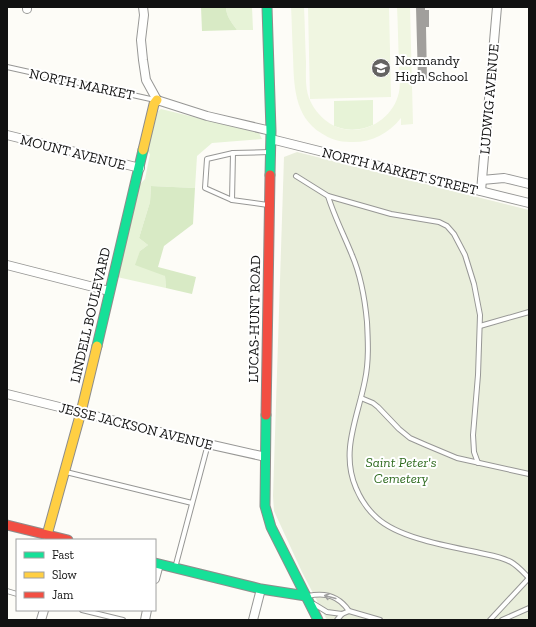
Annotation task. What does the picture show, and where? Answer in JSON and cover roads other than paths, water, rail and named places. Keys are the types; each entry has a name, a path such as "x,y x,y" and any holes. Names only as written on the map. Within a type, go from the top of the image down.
{"street":[{"path":"143,7 144,15 141,40 146,80 157,100"},
{"name":"LUCAS-HUNT ROAD","path":"267,7 271,135 265,495 267,519 318,620"},
{"name":"LUDWIG AVENUE","path":"481,191 497,7"},
{"name":"NORTH MARKET STREET","path":"157,100 271,135 529,203"},
{"name":"LINDELL BOULEVARD","path":"47,535 81,412 154,104 157,100"},
{"name":"MOUNT AVENUE","path":"7,135 140,168"},
{"path":"482,180 504,178 529,184"},
{"path":"7,265 109,290"},
{"name":"JESSE JACKSON AVENUE","path":"7,394 266,457"},
{"path":"7,525 63,539"},
{"path":"157,563 261,589 306,596"},
{"path":"253,620 261,589"}],"lane":[{"name":"NORTH MARKET","path":"7,67 157,100"},
{"path":"270,152 233,153 207,160 205,188 232,200 270,205"},
{"path":"232,200 233,153"},
{"path":"296,176 328,196 391,214 439,222 447,226 460,242 474,284 480,315 478,375 473,434 474,452 478,463"},
{"path":"328,196 332,209 353,256 360,279 367,322 367,368 350,445 349,459 353,481 359,495 369,510 379,520 411,536 500,557 512,563 529,578 490,620"},
{"path":"480,326 529,312"},
{"path":"361,398 378,407 410,438 457,458 529,474"},
{"path":"175,568 208,444"},
{"path":"64,472 192,503"},
{"path":"306,596 317,594 338,599 344,603 349,611"},
{"path":"306,596 327,612 342,614"},
{"path":"502,620 529,608"},
{"path":"86,611 123,620"},
{"path":"337,620 342,614 349,611 380,620"}],"place":[{"name":"Normandy High School","path":"381,68"}],"park label":[{"name":"Saint Peter's Cemetery","path":"401,470"}]}
